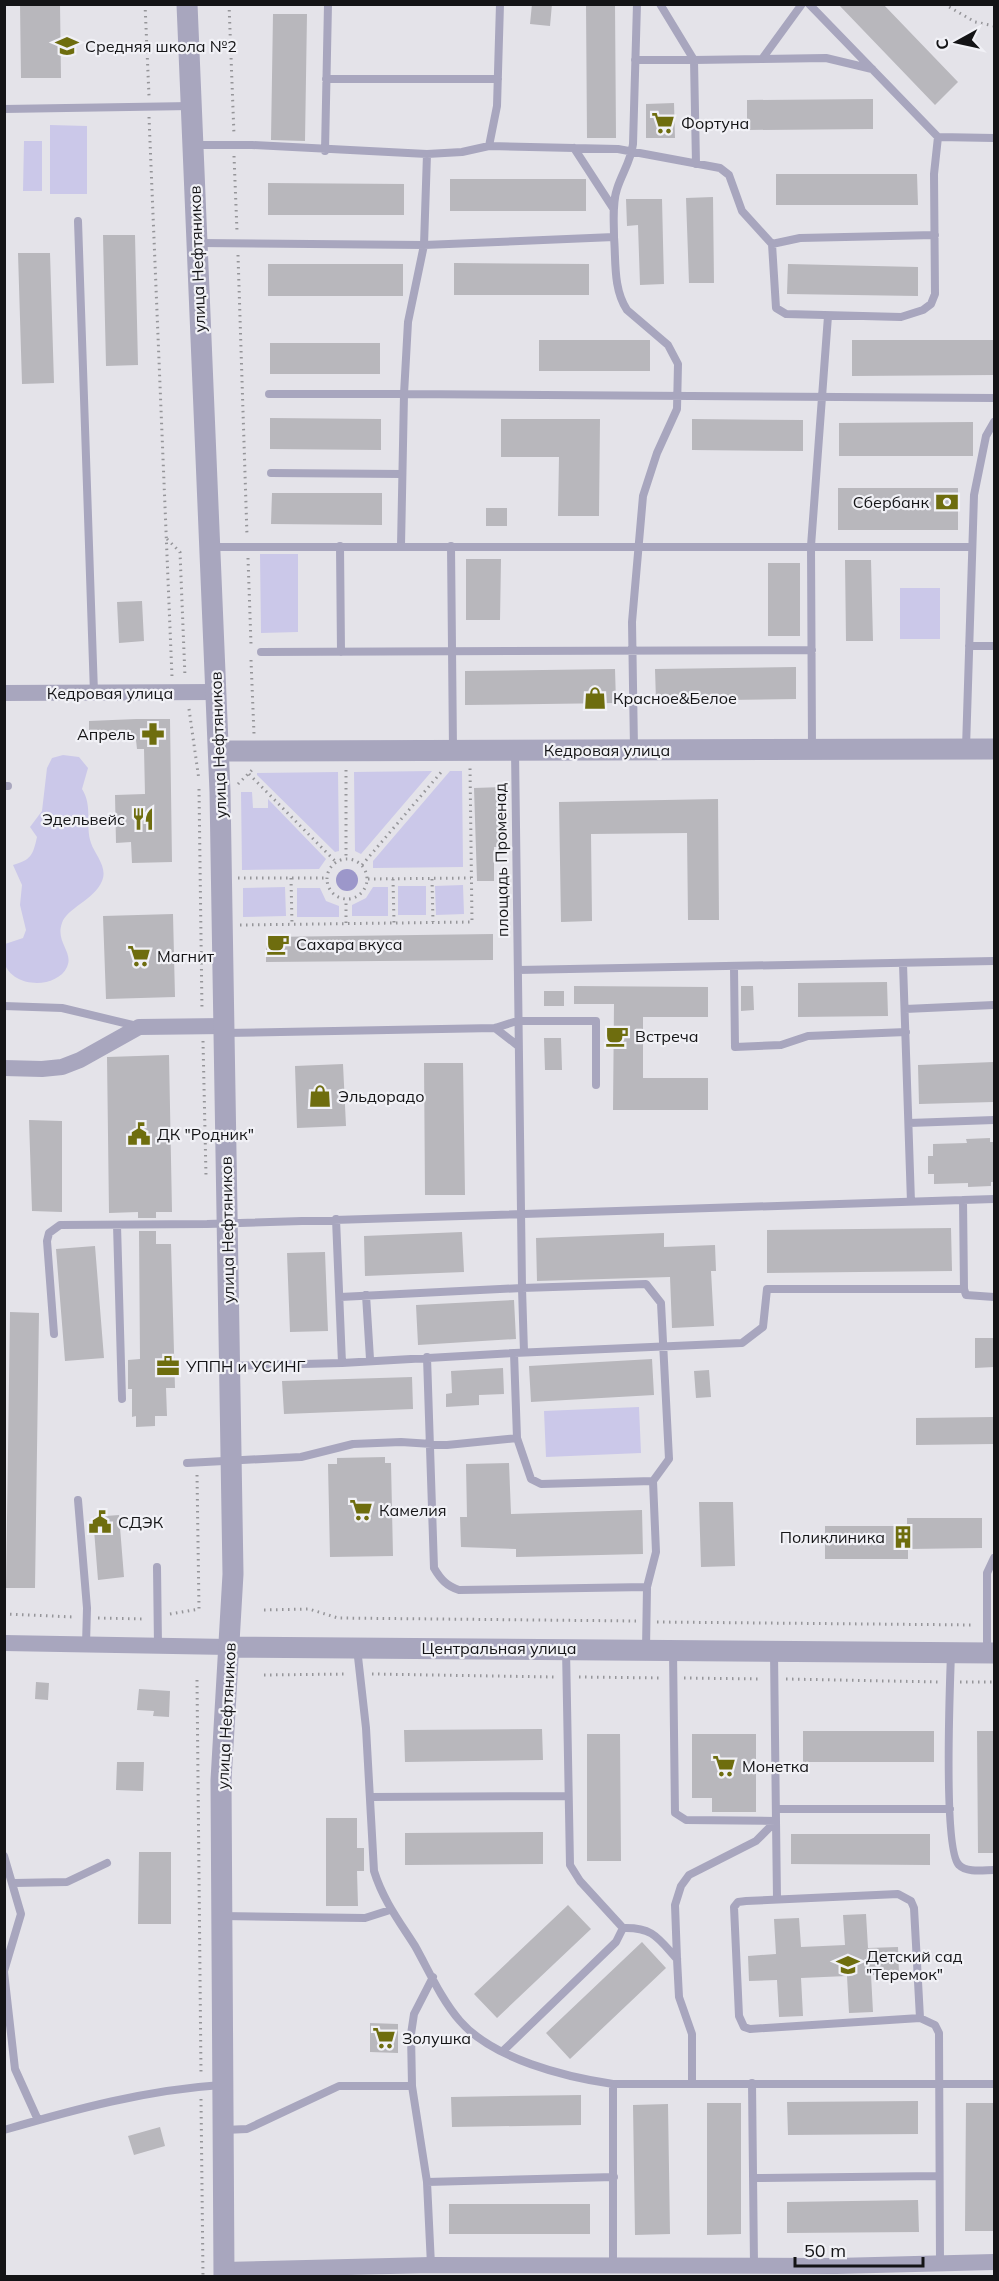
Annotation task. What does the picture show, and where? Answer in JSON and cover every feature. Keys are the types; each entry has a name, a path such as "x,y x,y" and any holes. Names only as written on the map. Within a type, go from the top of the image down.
{"street":[{"name":"улица Нефтяников","path":"188,4 219,751 233,1574 223,1721 221,1917 211,2086 222,2130 224,2273"},
{"name":"Кедровая улица","path":"4,693 216,692"},
{"name":"Кедровая улица","path":"219,751 994,749"},
{"path":"4,1068 42,1069 62,1066 80,1060 138,1027 202,1026 224,1029"},
{"name":"Центральная улица","path":"4,1643 991,1653"},
{"path":"224,2273 432,2265 754,2265 800,2271 994,2262"}],"lane":[{"path":"325,151 328,4"},
{"path":"489,146 497,106 500,4"},
{"path":"634,750 632,649 643,496 657,453 674,421 678,397 678,364 674,353 627,310 618,291 613,208 617,189 632,153 636,4"},
{"path":"660,4 694,60 696,164"},
{"path":"762,59 802,4"},
{"path":"809,4 938,137 994,138"},
{"path":"635,60 826,58 872,69"},
{"path":"326,79 498,79"},
{"path":"4,109 191,106"},
{"path":"193,145 252,145 325,151 427,154 462,152 489,146 618,149 720,168 729,175 742,211 772,244 776,308 786,314 900,317 923,310 931,304 935,294 934,174 938,137"},
{"path":"574,148 613,208"},
{"path":"401,546 408,322 424,245 427,154"},
{"path":"78,221 94,694"},
{"path":"772,244 800,238 934,235"},
{"path":"197,243 424,245 614,237"},
{"path":"812,750 812,546 828,316"},
{"path":"269,394 823,399 994,398"},
{"path":"966,749 974,495 978,465 986,436 994,422"},
{"path":"271,473 402,474"},
{"path":"340,546 340,652"},
{"path":"451,546 453,751"},
{"path":"209,547 972,547"},
{"path":"969,646 994,646"},
{"path":"261,652 812,650"},
{"name":"площадь Променад","path":"515,750 519,1213 524,1352"},
{"path":"518,970 734,968 994,961"},
{"path":"903,964 911,1202"},
{"path":"734,968 735,1047 781,1045 808,1036 906,1032"},
{"path":"905,1009 994,1005"},
{"path":"4,1006 62,1008 138,1027"},
{"path":"224,1029 495,1028 517,1021 596,1021 596,1085"},
{"path":"495,1028 517,1045"},
{"path":"909,1123 994,1120"},
{"path":"54,1334 47,1241 54,1228 67,1224 117,1225 994,1199"},
{"path":"963,1200 966,1295 994,1297"},
{"path":"336,1219 342,1363"},
{"path":"117,1225 122,1399"},
{"path":"340,1296 646,1284 661,1303 669,1459 653,1481 656,1552 647,1587 646,1650"},
{"path":"229,1366 342,1363 370,1359 742,1343 764,1327 767,1290 964,1288"},
{"path":"366,1295 370,1359"},
{"path":"514,1353 517,1438 531,1479 541,1484 653,1481"},
{"path":"427,1358 435,1568 440,1579 450,1587 459,1590 647,1587"},
{"path":"187,1463 301,1457 353,1444 429,1443 447,1445 517,1438"},
{"path":"78,1500 87,1617 86,1645"},
{"path":"991,1653 987,1625 987,1573 994,1558"},
{"path":"157,1567 158,1646"},
{"path":"357,1647 374,1870 381,1893 459,2020 476,2037 503,2051 574,2078 613,2084 994,2084"},
{"path":"566,1649 570,1865 580,1881 623,1928 646,1929 655,1934 677,1959"},
{"path":"673,1650 675,1813 686,1820 776,1821"},
{"path":"774,1652 777,1899"},
{"path":"951,1653 950,1809 953,1855 959,1865 971,1870 994,1870"},
{"path":"370,1797 567,1796"},
{"path":"776,1809 950,1809"},
{"path":"692,2084 692,2034 679,1997 675,1905 681,1886 689,1875 756,1841 776,1821"},
{"path":"4,1856 14,1883 21,1914 4,1971 15,2068 38,2120"},
{"path":"14,1883 67,1882 107,1863"},
{"path":"920,2018 914,1908 911,1901 898,1894 746,1901 738,1902 734,1907 739,2016 744,2027 750,2029 920,2018 935,2025 939,2033 940,2264"},
{"path":"221,1917 365,1918 390,1910"},
{"path":"503,2051 616,1942 623,1928"},
{"path":"432,2265 427,2182 412,2086 411,2034 414,2014 433,1977"},
{"path":"752,2083 754,2265"},
{"path":"613,2084 613,2266"},
{"path":"4,2130 110,2101 211,2086"},
{"path":"222,2130 247,2129 339,2086 412,2086"},
{"path":"427,2182 614,2176"},
{"path":"753,2178 939,2176"}],"path":[{"path":"145,4 172,693"},
{"path":"944,4 975,22 994,26"},
{"path":"166,538 180,552 186,681"},
{"path":"188,704 199,781 206,1177"},
{"path":"363,865 446,766 435,766"},
{"path":"238,925 472,922 470,766"},
{"path":"346,767 346,858"},
{"path":"249,774 336,862"},
{"path":"346,858 356,859 363,865 368,879 366,888 361,894 346,899 332,893 327,878 328,870 336,862 346,858"},
{"path":"291,878 292,924"},
{"path":"237,879 327,878"},
{"path":"432,878 433,922"},
{"path":"368,879 471,878"},
{"path":"393,879 393,923"},
{"path":"346,899 346,923"},
{"path":"4,1614 142,1619 199,1609 197,1469 202,1461"},
{"path":"264,1610 309,1609 338,1618 987,1625"},
{"path":"264,1675 359,1674 994,1682"},
{"path":"197,1680 211,2086 203,2277"}],"shaded area":[{"path":"50,125 87,126 87,194 50,194"},
{"path":"24,141 42,141 42,191 23,191"},
{"path":"260,554 298,554 298,632 261,633"},
{"path":"900,588 940,588 940,639 900,639"},
{"path":"63,755 79,757 88,768 82,789 87,802 89,836 102,866 103,876 98,888 69,913 62,923 60,930 68,956 67,967 54,979 35,983 16,977 4,962 5,944 23,938 26,930 20,905 22,885 13,865 27,859 32,852 37,837 30,827 42,811 47,768 52,758"},
{"path":"432,771 361,854 355,851 354,772"},
{"path":"450,771 462,771 463,867 373,868 373,861"},
{"path":"338,772 339,851 335,852 257,775 257,773"},
{"path":"241,792 252,792 253,808 268,808 268,799 326,859 319,869 242,870"},
{"path":"347,869 355,872 358,880 355,888 347,891 339,888 336,880 339,872"},
{"path":"463,885 464,914 436,915 435,886"},
{"path":"398,886 426,886 426,915 398,915"},
{"path":"285,887 286,916 243,917 243,888"},
{"path":"373,887 388,887 388,916 352,916 352,905 366,898"},
{"path":"297,888 320,888 326,901 339,906 339,917 297,917"},
{"path":"639,1407 641,1453 546,1457 544,1411"}],"building":[{"path":"20,4 60,4 61,78 21,78"},
{"path":"532,4 552,4 550,26 530,24"},
{"path":"586,4 615,4 616,138 587,138"},
{"path":"838,4 883,4 958,82 935,105"},
{"path":"273,14 307,14 305,141 271,140"},
{"path":"873,99 873,129 747,130 747,100"},
{"path":"674,103 675,138 646,138 646,104"},
{"path":"776,174 917,174 918,205 776,205"},
{"path":"450,179 586,179 586,211 450,211"},
{"path":"268,183 404,184 404,215 268,215"},
{"path":"713,197 714,283 689,283 686,198"},
{"path":"626,199 662,199 664,284 640,285 638,225 627,226"},
{"path":"103,235 135,235 138,365 106,366"},
{"path":"18,253 50,253 54,383 22,384"},
{"path":"454,263 589,264 589,295 454,295"},
{"path":"268,264 403,264 403,296 268,296"},
{"path":"788,264 918,267 918,296 787,294"},
{"path":"539,340 650,340 650,371 539,371"},
{"path":"852,340 994,340 994,375 852,376"},
{"path":"270,343 380,343 380,374 270,374"},
{"path":"270,418 381,419 381,450 270,449"},
{"path":"501,419 600,419 599,516 558,516 559,457 501,457"},
{"path":"692,419 803,420 803,451 692,450"},
{"path":"973,422 973,456 839,456 839,423"},
{"path":"838,488 958,488 958,530 838,530"},
{"path":"272,493 382,493 382,525 271,524"},
{"path":"486,508 507,508 507,526 486,526"},
{"path":"466,559 501,559 500,620 466,620"},
{"path":"845,560 871,560 873,641 846,641"},
{"path":"768,563 800,563 800,636 768,636"},
{"path":"142,601 144,641 119,643 117,602"},
{"path":"796,667 796,699 656,701 655,669"},
{"path":"615,669 616,703 465,705 465,671"},
{"name":"Эдельвейс","path":"170,719 172,862 132,863 131,842 116,843 115,795 145,794 144,749 137,749 136,740 89,741 89,721"},
{"path":"503,787 504,847 494,847 494,881 477,881 474,788"},
{"path":"718,799 719,920 688,920 687,833 591,834 592,921 561,922 559,802"},
{"name":"Магнит","path":"173,914 175,997 106,999 103,916"},
{"path":"493,934 493,960 266,962 266,937"},
{"path":"887,982 888,1016 798,1017 798,983"},
{"path":"574,986 708,987 708,1017 643,1017 643,1078 708,1078 708,1110 613,1110 614,1004 574,1004"},
{"path":"741,986 753,986 754,1010 741,1011"},
{"path":"544,991 564,991 564,1006 544,1006"},
{"path":"544,1038 561,1038 562,1070 545,1070"},
{"name":"ДК \"Родник\"","path":"169,1055 172,1212 156,1212 156,1218 138,1218 138,1212 109,1213 107,1057"},
{"path":"994,1062 994,1102 919,1104 918,1065"},
{"path":"424,1063 463,1063 465,1195 425,1195"},
{"name":"Эльдорадо","path":"343,1064 346,1126 297,1128 295,1066"},
{"path":"29,1120 62,1121 62,1212 32,1211"},
{"path":"990,1138 990,1142 994,1142 994,1182 991,1182 991,1186 968,1187 968,1183 934,1184 934,1174 928,1174 928,1156 933,1156 933,1144 967,1143 966,1139"},
{"path":"951,1228 952,1271 767,1273 767,1230"},
{"path":"139,1231 156,1231 156,1244 171,1244 175,1388 166,1388 167,1416 155,1416 155,1426 136,1427 136,1416 132,1417 132,1389 128,1389 128,1360 140,1359"},
{"path":"462,1232 464,1272 365,1276 364,1236"},
{"path":"664,1233 664,1247 715,1245 716,1271 711,1271 714,1326 672,1328 670,1277 537,1281 536,1238"},
{"path":"95,1246 104,1358 65,1361 56,1249"},
{"path":"325,1252 328,1331 290,1332 287,1253"},
{"path":"514,1300 516,1339 418,1345 416,1305"},
{"path":"10,1312 39,1313 35,1588 6,1588"},
{"path":"975,1338 994,1338 994,1367 975,1368"},
{"path":"652,1359 654,1395 531,1402 529,1366"},
{"path":"503,1368 504,1394 479,1395 479,1405 446,1407 446,1394 452,1393 451,1371"},
{"path":"709,1370 711,1397 696,1398 694,1371"},
{"path":"412,1377 413,1409 284,1414 282,1381"},
{"path":"994,1417 994,1444 916,1445 916,1418"},
{"name":"Камелия","path":"385,1457 385,1463 391,1463 393,1556 330,1557 328,1464 337,1464 337,1458"},
{"path":"509,1463 511,1514 642,1510 643,1554 516,1557 516,1549 461,1547 460,1517 467,1517 466,1464"},
{"path":"699,1502 733,1502 735,1566 701,1567"},
{"path":"119,1515 124,1577 98,1580 93,1517"},
{"name":"Поликлиника","path":"907,1518 982,1518 982,1548 908,1549 908,1559 825,1559 825,1526 907,1526"},
{"path":"36,1682 49,1683 48,1700 35,1699"},
{"path":"139,1689 170,1691 169,1717 153,1716 154,1711 137,1710"},
{"path":"542,1729 543,1760 405,1762 404,1730"},
{"path":"803,1731 934,1731 934,1762 803,1762"},
{"path":"977,1731 994,1731 994,1853 978,1853"},
{"path":"587,1734 620,1734 621,1861 587,1861"},
{"name":"Монетка","path":"692,1734 756,1734 756,1812 712,1812 712,1798 692,1798"},
{"path":"117,1762 144,1762 143,1791 116,1790"},
{"path":"326,1818 357,1818 357,1848 364,1848 364,1871 357,1871 358,1906 326,1906"},
{"path":"543,1832 543,1864 405,1865 405,1833"},
{"path":"791,1834 930,1834 930,1865 791,1864"},
{"path":"139,1852 171,1852 171,1924 138,1924"},
{"path":"568,1905 591,1929 497,2018 474,1994"},
{"path":"866,1914 868,1948 898,1947 899,1974 871,1975 873,2012 849,2013 847,1976 801,1978 803,2016 779,2017 777,1980 749,1981 748,1956 776,1954 774,1919 799,1918 801,1947 845,1945 843,1915"},
{"path":"642,1942 666,1968 570,2059 546,2033"},
{"name":"Золушка","path":"370,2023 398,2024 398,2053 370,2052"},
{"path":"581,2095 581,2125 452,2127 451,2097"},
{"path":"918,2101 918,2134 788,2135 787,2102"},
{"path":"707,2103 741,2103 741,2234 707,2235"},
{"path":"966,2103 994,2103 994,2231 965,2231"},
{"path":"668,2104 670,2234 635,2235 633,2105"},
{"path":"160,2127 165,2146 134,2155 128,2136"},
{"path":"918,2200 919,2232 787,2233 787,2202"},
{"path":"449,2204 590,2204 590,2234 449,2234"}],"place":[{"name":"Средняя школа №2","path":"67,46"},
{"name":"Фортуна","path":"663,123"},
{"name":"Сбербанк","path":"947,502"},
{"name":"Красное&Белое","path":"595,698"},
{"name":"Апрель","path":"153,734"},
{"name":"Эдельвейс","path":"143,819"},
{"name":"Сахара вкуса","path":"278,944"},
{"name":"Магнит","path":"139,956"},
{"name":"Встреча","path":"617,1036"},
{"name":"Эльдорадо","path":"320,1096"},
{"name":"ДК \"Родник\"","path":"139,1134"},
{"name":"УППН и УСИНГ","path":"168,1366"},
{"name":"Камелия","path":"361,1510"},
{"name":"СДЭК","path":"100,1522"},
{"name":"Поликлиника","path":"903,1537"},
{"name":"Монетка","path":"724,1766"},
{"name":"Детский сад \"Теремок\"","path":"848,1965"},
{"name":"Золушка","path":"384,2038"}]}
